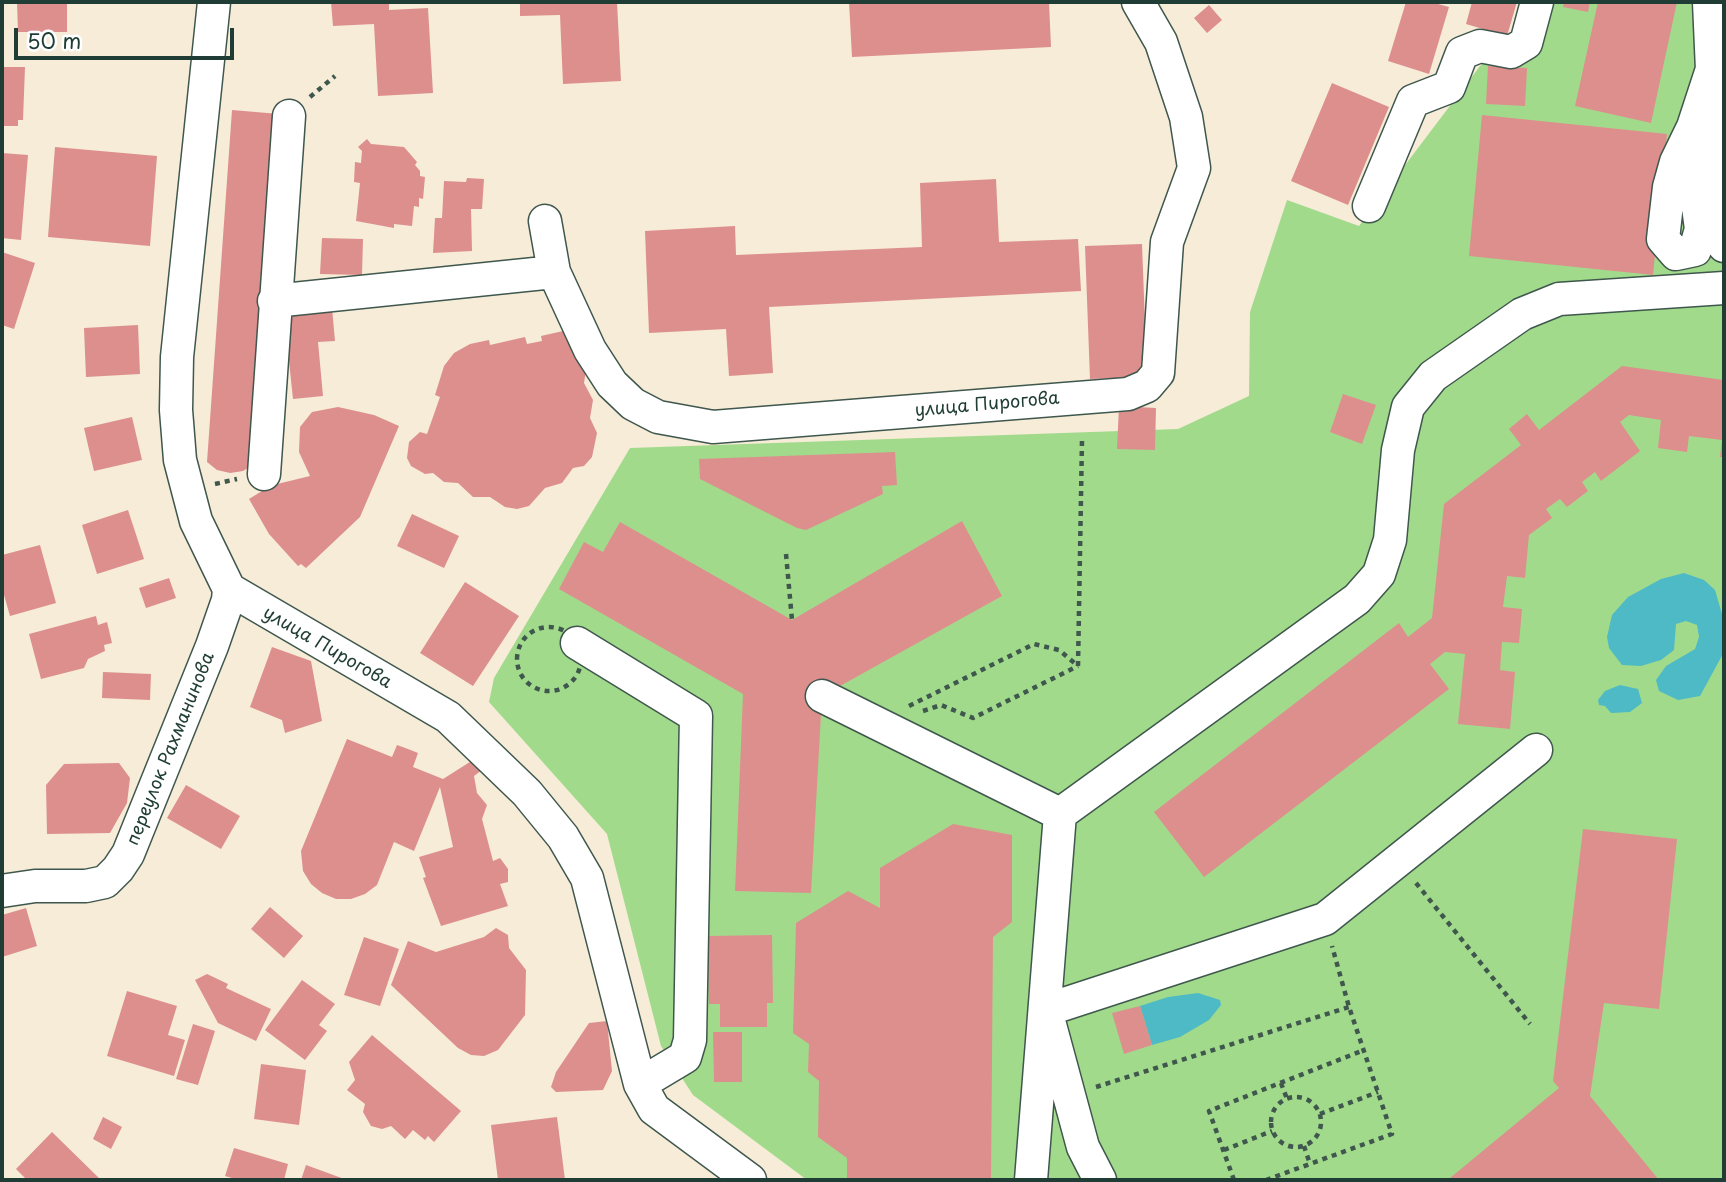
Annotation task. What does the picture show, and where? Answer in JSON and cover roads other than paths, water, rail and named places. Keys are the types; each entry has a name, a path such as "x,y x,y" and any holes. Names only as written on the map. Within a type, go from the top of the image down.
{"street":[{"path":"214,2 194,218 177,357 176,410 187,490 196,521 229,590"},
{"name":"улица Пирогова","path":"545,221 554,272 590,350 612,383 633,404 681,423 727,426 1129,394 1147,386 1158,373 1167,243 1194,168 1193,150 1179,95 1161,42 1138,2"},
{"path":"1369,206 1413,101 1449,87 1462,53 1480,46 1511,52 1526,43 1537,2"},
{"path":"1709,2 1719,231 1724,246"},
{"path":"1693,127 1711,72"},
{"path":"264,474 274,301 289,117"},
{"path":"274,301 554,272"},
{"path":"1060,814 1357,599 1379,574 1390,540 1398,450 1408,407 1433,376 1522,314 1559,299 1724,288"},
{"name":"улица Пирогова","path":"229,590 448,717 527,793 563,837 587,878 640,1084 654,1109 750,1180"},
{"name":"переулок Рахманинова","path":"2,891 35,886 86,886 105,882 118,869 128,854 212,646 229,590"},
{"path":"578,643 696,716 690,1040 685,1058 640,1084"},
{"path":"822,696 902,719 1060,814"},
{"path":"1046,1010 1325,919 1536,750"},
{"path":"1031,1180 1060,814"},
{"path":"1046,1010 1083,1147 1100,1180"}],"water":[{"path":"1684,573 1704,580 1715,590 1724,621 1724,652 1700,696 1678,700 1659,691 1656,680 1666,666 1695,649 1699,637 1697,625 1686,621 1676,624 1674,650 1661,660 1641,666 1622,665 1609,648 1607,637 1612,615 1628,597 1661,579"},
{"path":"1620,685 1638,689 1642,703 1630,712 1611,713 1605,706 1599,705 1598,700 1605,691"},
{"path":"1198,993 1220,1000 1221,1005 1209,1020 1180,1037 1152,1045 1140,1006 1168,997"}]}
